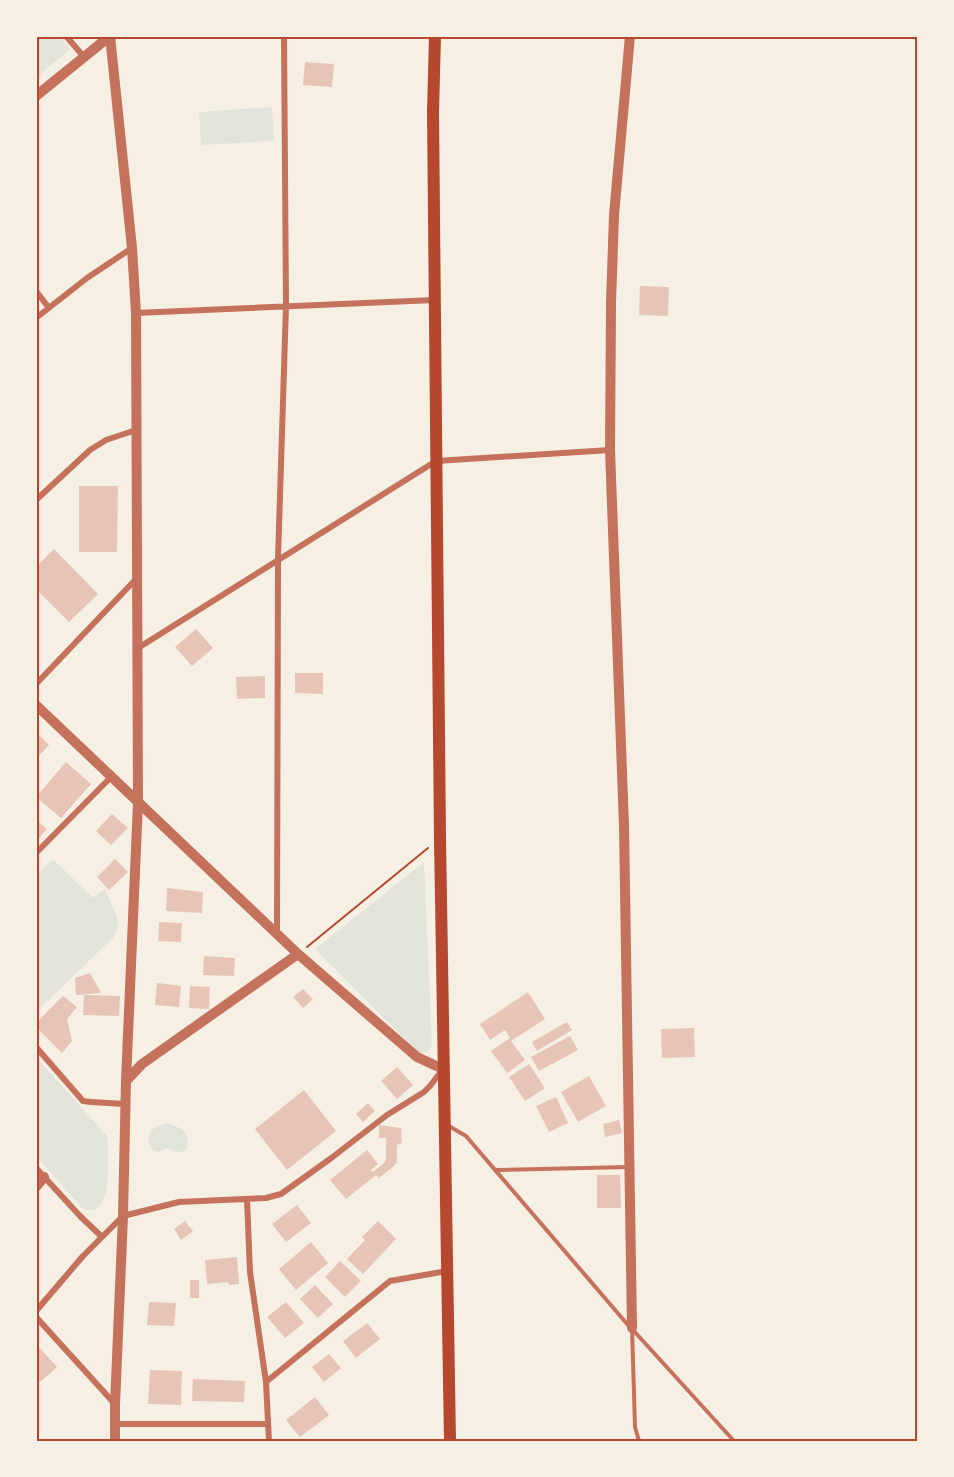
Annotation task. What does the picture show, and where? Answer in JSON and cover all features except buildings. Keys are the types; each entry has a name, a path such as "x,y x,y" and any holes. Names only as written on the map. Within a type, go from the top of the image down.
{"main road":[{"path":"435,39 433,112 440,839 450,1441"}],"street":[{"path":"66,36 84,57"},
{"path":"36,96 110,36"},
{"path":"110,36 132,248 136,313 138,802 125,1104 115,1441"},
{"path":"278,935 278,559 286,306 284,36"},
{"path":"630,36 614,215 610,450 624,815 632,1328"},
{"path":"36,318 87,278 132,248"},
{"path":"36,291 49,308"},
{"path":"136,313 435,300"},
{"path":"36,500 90,450 106,440 136,430"},
{"path":"137,648 436,461 610,450"},
{"path":"36,684 137,578"},
{"path":"36,705 298,954 417,1057 443,1069 424,1092 387,1115 288,1189 275,1196 179,1202 123,1216 83,1256 36,1311"},
{"path":"36,853 111,777"},
{"path":"126,1081 142,1064 298,954"},
{"path":"36,1047 83,1101 125,1104"},
{"path":"36,1168 102,1237"},
{"path":"36,1187 44,1177"},
{"path":"247,1199 250,1272 266,1382 268,1441"},
{"path":"266,1382 390,1281 447,1271"},
{"path":"36,1317 115,1405"},
{"path":"116,1424 267,1424"}],"lane":[{"path":"444,1124 466,1136 632,1328 734,1441"},
{"path":"496,1170 629,1167"},
{"path":"632,1328 635,1427 639,1441"}],"path":[{"path":"298,954 440,839"}],"shaded area":[{"path":"36,36 59,36 70,49 36,78"},
{"path":"272,107 274,141 201,145 199,112"},
{"path":"53,859 93,898 105,889 117,917 118,928 113,938 36,1012 36,875"},
{"path":"424,862 432,1046 428,1051 419,1053 315,949"},
{"path":"36,1057 107,1136 108,1170 105,1196 100,1205 93,1210 82,1208 36,1156"},
{"path":"166,1123 184,1131 188,1143 187,1149 178,1152 169,1148 158,1152 152,1150 148,1140 151,1130"}]}
